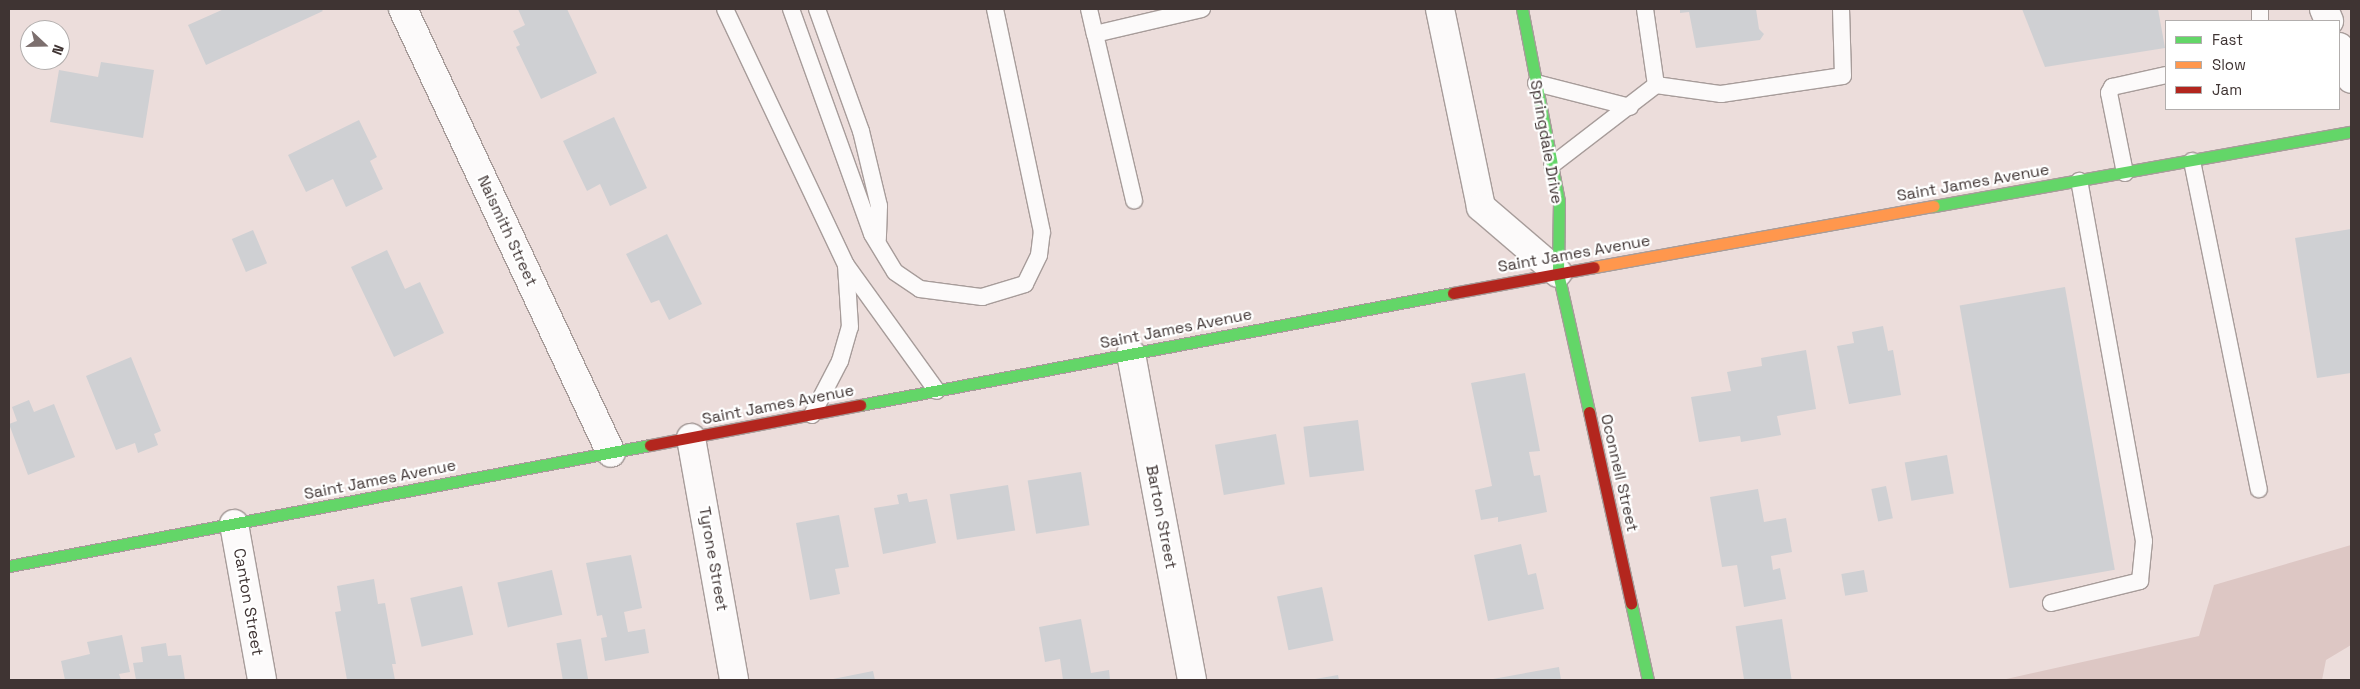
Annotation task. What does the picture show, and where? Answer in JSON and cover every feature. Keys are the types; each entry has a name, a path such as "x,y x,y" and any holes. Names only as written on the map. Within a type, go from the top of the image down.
{"main road":[{"name":"Springdale Drive","path":"1522,9 1559,201 1558,273"},
{"name":"Saint James Avenue","path":"9,566 1558,273 2351,132"},
{"name":"Oconnell Street","path":"1558,273 1648,680"}],"street":[{"name":"Naismith Street","path":"403,9 611,453"},
{"path":"1440,9 1481,207 1558,273"},
{"path":"2340,50 2351,79"},
{"name":"Barton Street","path":"1131,354 1192,680"},
{"name":"Tyrone Street","path":"691,438 734,680"},
{"name":"Canton Street","path":"234,524 262,680"}],"lane":[{"path":"726,9 846,265 937,391"},
{"path":"791,9 878,244 895,272 920,289 982,297 1024,284 1039,255 1042,232 995,9"},
{"path":"817,9 861,131 879,206 878,244"},
{"path":"1089,9 1134,200"},
{"path":"1095,34 1202,9"},
{"path":"1645,9 1656,85"},
{"path":"1552,165 1630,107 1656,85 1721,94 1843,76 1841,9"},
{"path":"2125,173 2109,93 2112,87 2165,75"},
{"path":"1536,83 1630,107"},
{"path":"2192,161 2259,489"},
{"path":"2052,603 2140,581 2144,541 2079,181"},
{"path":"812,415 840,361 850,327 846,265"}],"shaded area":[{"path":"2351,545 2351,645 2326,660 2322,680 2002,680 2199,636 2214,585"}],"building":[{"path":"224,9 321,9 323,11 206,65 188,25"},
{"path":"518,9 567,9 597,73 541,99 516,47 520,45 513,31 525,25"},
{"path":"1680,9 1756,9 1759,29 1764,34 1760,40 1696,48 1689,12 1680,13"},
{"path":"2022,9 2158,9 2165,48 2045,67"},
{"path":"101,62 154,70 143,138 50,122 59,70 98,77"},
{"path":"614,117 647,188 610,206 600,184 587,191 563,141"},
{"path":"359,120 377,157 370,161 383,189 346,207 333,179 306,192 288,155"},
{"path":"2351,229 2351,373 2317,378 2295,238"},
{"path":"253,230 267,263 246,272 232,239"},
{"path":"667,234 702,304 669,320 659,300 651,303 626,254"},
{"path":"387,250 405,289 420,282 444,333 394,357 351,267"},
{"path":"2065,287 2115,570 2009,588 1960,306"},
{"path":"1883,326 1888,351 1893,350 1901,395 1849,404 1837,346 1854,343 1852,332"},
{"path":"1806,350 1816,409 1777,416 1781,435 1741,442 1740,436 1699,442 1691,397 1731,391 1727,372 1762,366 1761,358"},
{"path":"131,357 161,431 154,434 158,445 138,453 135,443 116,450 86,376"},
{"path":"1525,373 1540,451 1529,452 1534,476 1540,475 1547,512 1498,522 1498,517 1481,520 1475,490 1492,486 1471,383"},
{"path":"29,400 34,412 54,404 75,457 28,475 9,424 17,421 12,407"},
{"path":"1358,420 1364,471 1310,477 1303,427"},
{"path":"1276,434 1285,484 1224,495 1215,445"},
{"path":"1947,455 1954,493 1911,501 1905,462"},
{"path":"1081,472 1089,525 1036,534 1028,480"},
{"path":"1008,485 1015,530 957,540 950,494"},
{"path":"1886,486 1893,518 1878,521 1871,489"},
{"path":"1758,489 1764,522 1786,518 1792,552 1771,556 1773,570 1780,568 1786,599 1744,607 1737,565 1722,567 1710,497"},
{"path":"907,493 909,502 927,499 936,543 883,554 874,508 899,504 897,495"},
{"path":"839,515 849,567 835,569 840,594 810,600 796,523"},
{"path":"1521,544 1528,575 1536,573 1544,609 1488,621 1474,555"},
{"path":"631,555 642,608 624,612 628,632 645,629 649,653 605,661 601,638 607,637 602,615 597,616 586,563"},
{"path":"552,570 562,615 508,627 497,583"},
{"path":"1864,570 1868,592 1845,596 1841,574"},
{"path":"374,579 378,604 385,603 396,664 392,664 395,680 347,680 335,612 341,611 337,586"},
{"path":"462,586 473,635 422,647 410,598"},
{"path":"1322,587 1333,641 1288,650 1277,597"},
{"path":"1081,619 1091,673 1109,670 1110,680 1063,680 1060,659 1045,662 1039,627"},
{"path":"1782,619 1792,680 1744,680 1736,626"},
{"path":"122,635 130,672 119,674 121,680 65,680 61,661 90,654 87,642"},
{"path":"581,639 588,679 563,680 556,643"},
{"path":"166,643 168,656 181,655 185,680 136,680 133,663 143,662 141,647"},
{"path":"1559,667 1561,680 1493,680 1493,679"},
{"path":"873,671 875,680 833,680 833,679"},
{"path":"1338,675 1339,680 1315,680 1315,679"}],"traffic: fast":[{"path":"1522,9 1559,201 1558,273 1589,412"},
{"path":"1934,206 2351,132"},
{"path":"860,405 1453,293"},
{"path":"9,566 650,445"},
{"path":"1631,603 1648,680"}],"traffic: slow":[{"path":"1594,267 1934,206"}],"traffic: jam":[{"path":"1453,293 1594,267"},
{"path":"650,445 860,405"},
{"path":"1589,412 1631,603"}]}
